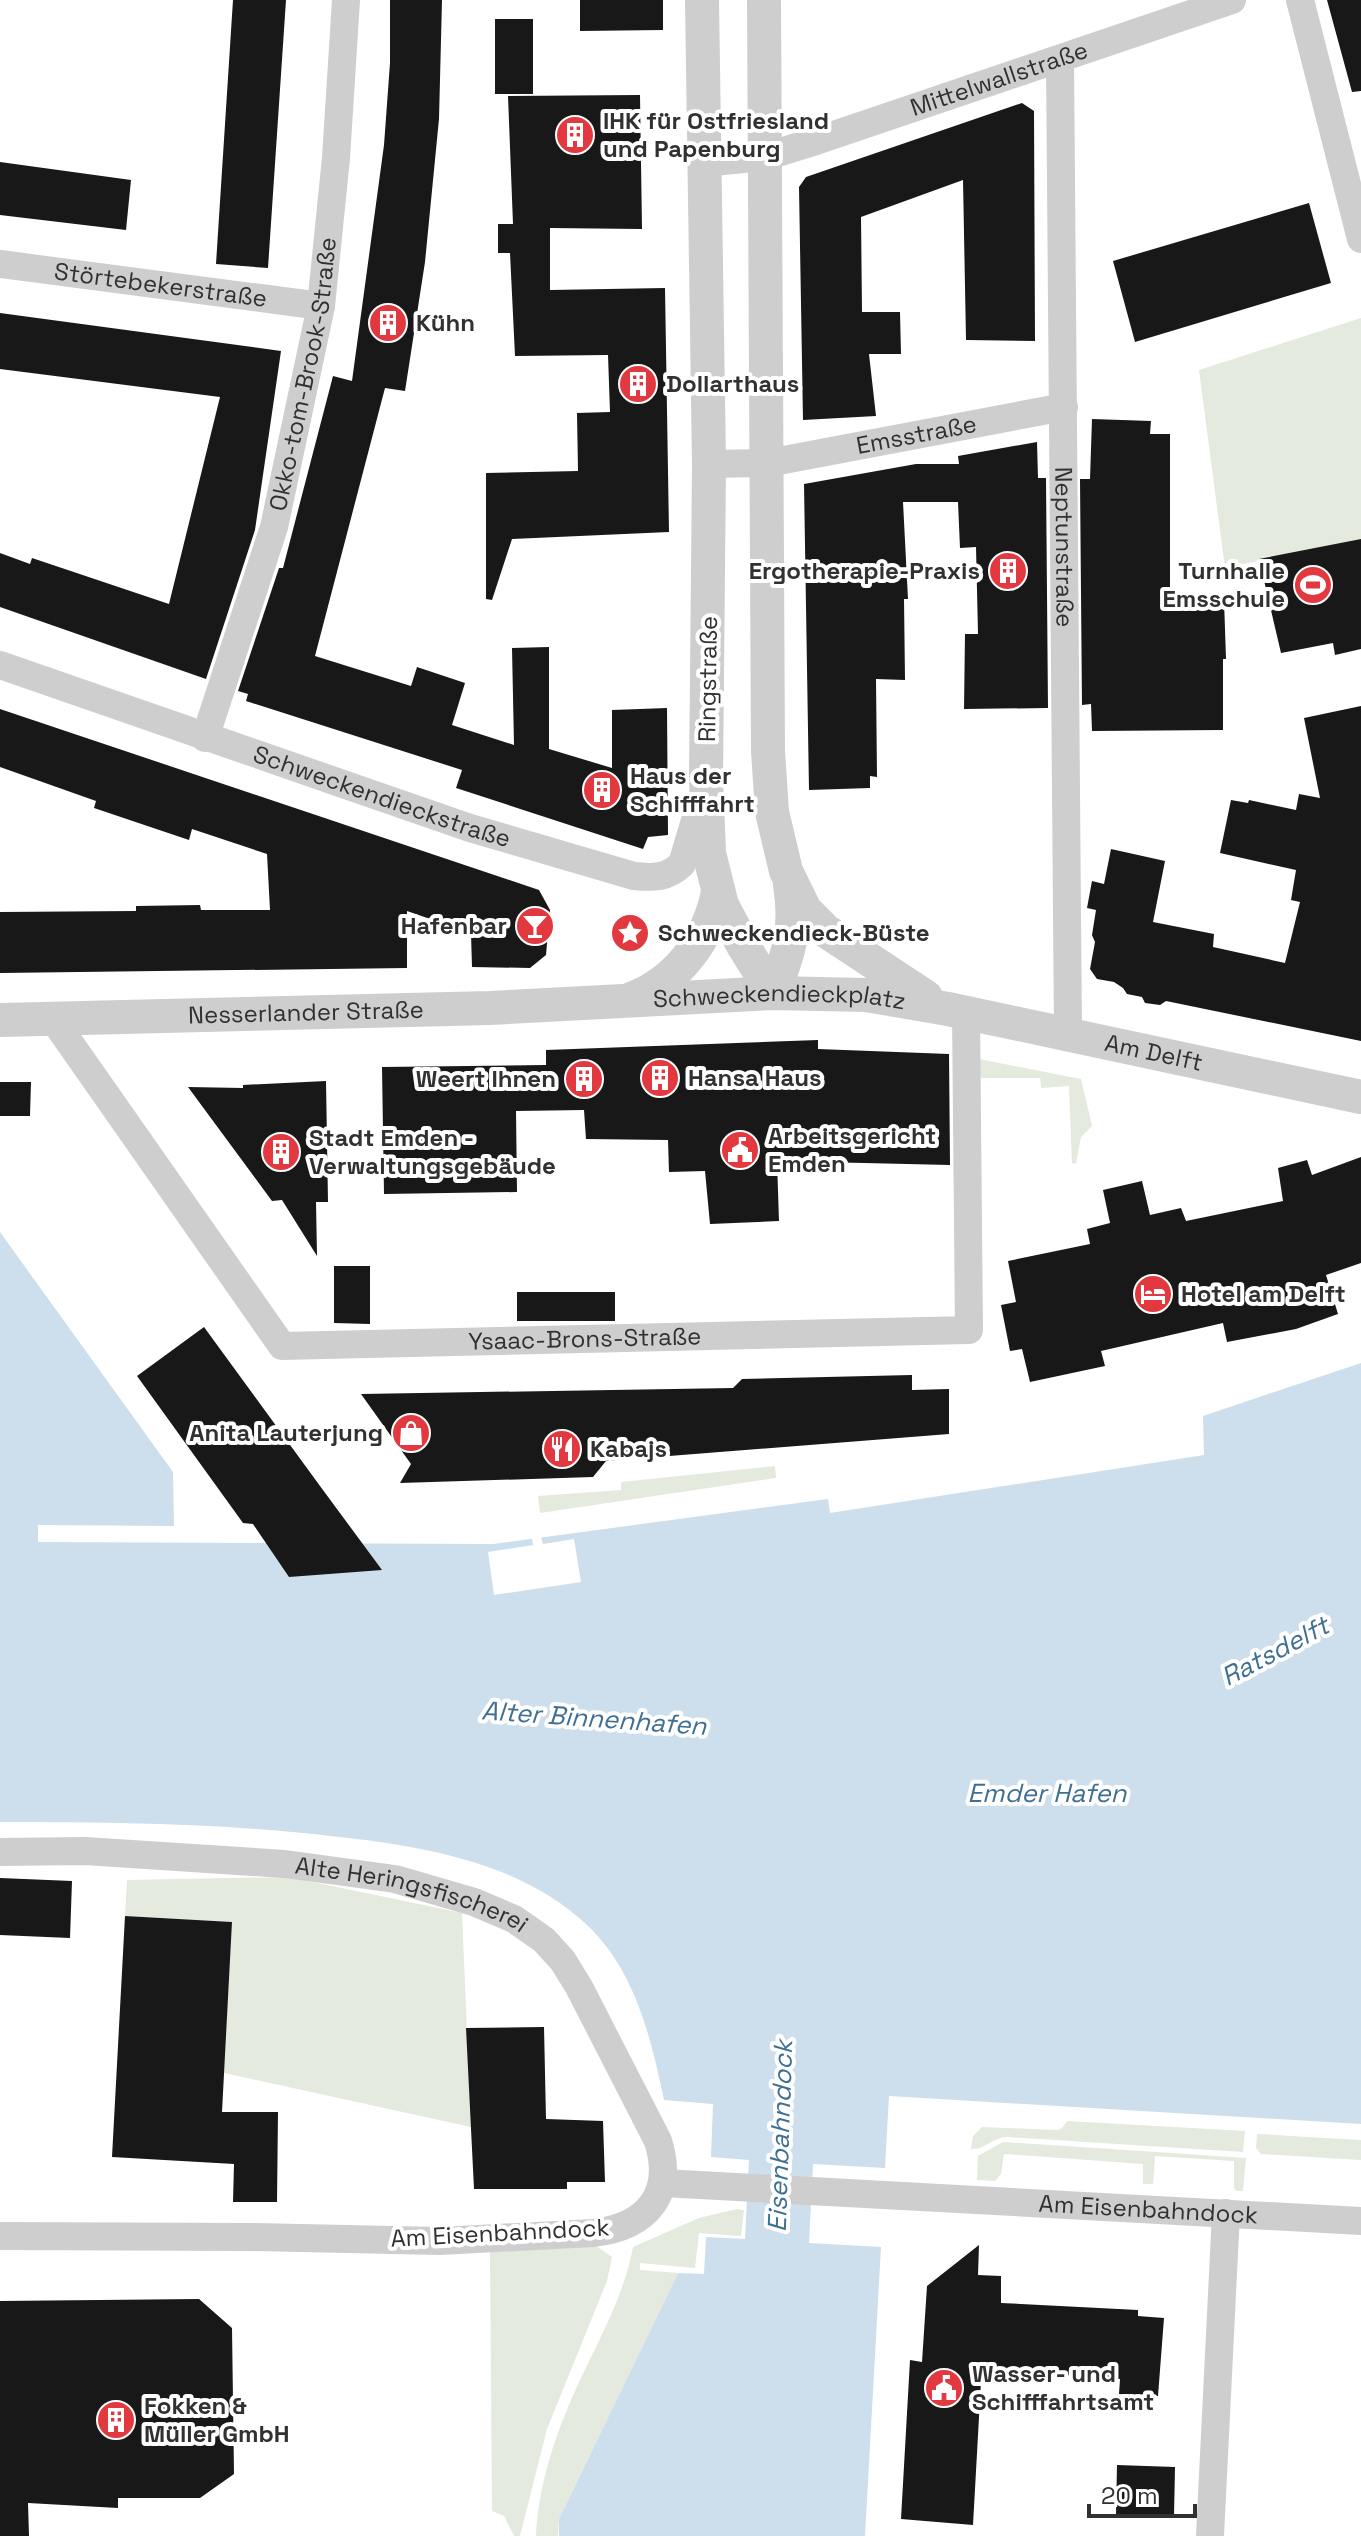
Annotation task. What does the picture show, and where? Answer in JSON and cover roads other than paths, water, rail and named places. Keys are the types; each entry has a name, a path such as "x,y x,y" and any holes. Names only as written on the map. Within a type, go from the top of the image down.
{"street":[{"name":"Okko-tom-Brook-Straße","path":"205,738 274,527 321,306 336,158 346,0"},
{"name":"Ringstraße","path":"702,0 709,464 706,779 709,853 718,892 732,927 773,993"},
{"path":"764,0 768,751 772,812 790,884 794,917 792,941 773,993"},
{"name":"Mittelwallstraße","path":"764,157 1232,0"},
{"path":"1300,0 1361,239"},
{"name":"Neptunstraße","path":"1060,59 1068,1035"},
{"path":"704,163 764,157"},
{"name":"Störtebekerstraße","path":"0,264 321,306"},
{"name":"Emsstraße","path":"768,463 1064,407"},
{"path":"709,464 768,463"},
{"name":"Schweckendieckstraße","path":"0,665 470,828 634,876 658,878 682,864 706,779"},
{"path":"790,884 805,910 826,931 920,994 957,1011"},
{"path":"611,1004 647,992 676,970 704,934 718,892"},
{"name":"Schweckendieckplatz","path":"611,1004 773,993 866,995 957,1011"},
{"name":"Nesserlander Straße","path":"0,1020 611,1004"},
{"name":"Am Delft","path":"957,1011 1361,1097"},
{"name":"Ysaac-Brons-Straße","path":"53,1019 282,1346 969,1330 957,1011"},
{"name":"Alte Heringsfischerei","path":"0,1852 85,1851 285,1864 395,1879 474,1902 514,1919 544,1940 563,1961 579,1987 658,2141 663,2155 663,2183"},
{"name":"Am Eisenbahndock","path":"0,2236 440,2241 593,2233 613,2230 647,2212 663,2183 1361,2221"},
{"path":"1210,2536 1226,2213"}],"water":[{"name":"Emder Hafen","path":"0,1232 173,1472 174,1526 38,1525 38,1542 493,1544 828,1499 830,1513 1204,1455 1203,1416 1361,1363 1361,2124 889,2096 885,2168 813,2164 809,2243 881,2247 865,2536 559,2536 559,2519 678,2273 704,2274 706,2237 745,2239 749,2160 711,2157 713,2104 664,2100 647,2029 617,1963 587,1925 558,1901 525,1882 454,1856 340,1837 190,1825 0,1822"}],"place":[{"name":"IHK für Ostfriesland und Papenburg","path":"575,135"},
{"name":"Kühn","path":"388,323"},
{"name":"Dollarthaus","path":"638,384"},
{"name":"Ergotherapie-Praxis","path":"1008,571"},
{"name":"Turnhalle Emsschule","path":"1313,585"},
{"name":"Haus der Schifffahrt","path":"602,790"},
{"name":"Hafenbar","path":"535,926"},
{"name":"Schweckendieck-Büste","path":"630,933"},
{"name":"Hansa Haus","path":"660,1078"},
{"name":"Weert Ihnen","path":"584,1079"},
{"name":"Arbeitsgericht Emden","path":"740,1150"},
{"name":"Stadt Emden - Verwaltungsgebäude","path":"281,1152"},
{"name":"Hotel am Delft","path":"1153,1294"},
{"name":"Anita Lauterjung","path":"411,1433"},
{"name":"Kabajs","path":"562,1449"},
{"name":"Wasser- und Schifffahrtsamt","path":"944,2388"},
{"name":"Fokken & Müller GmbH","path":"116,2420"}],"water label":[{"name":"Ratsdelft","path":"1275,1651"},
{"name":"Alter Binnenhafen","path":"594,1718"},
{"name":"Eisenbahndock","path":"780,2136"}]}
